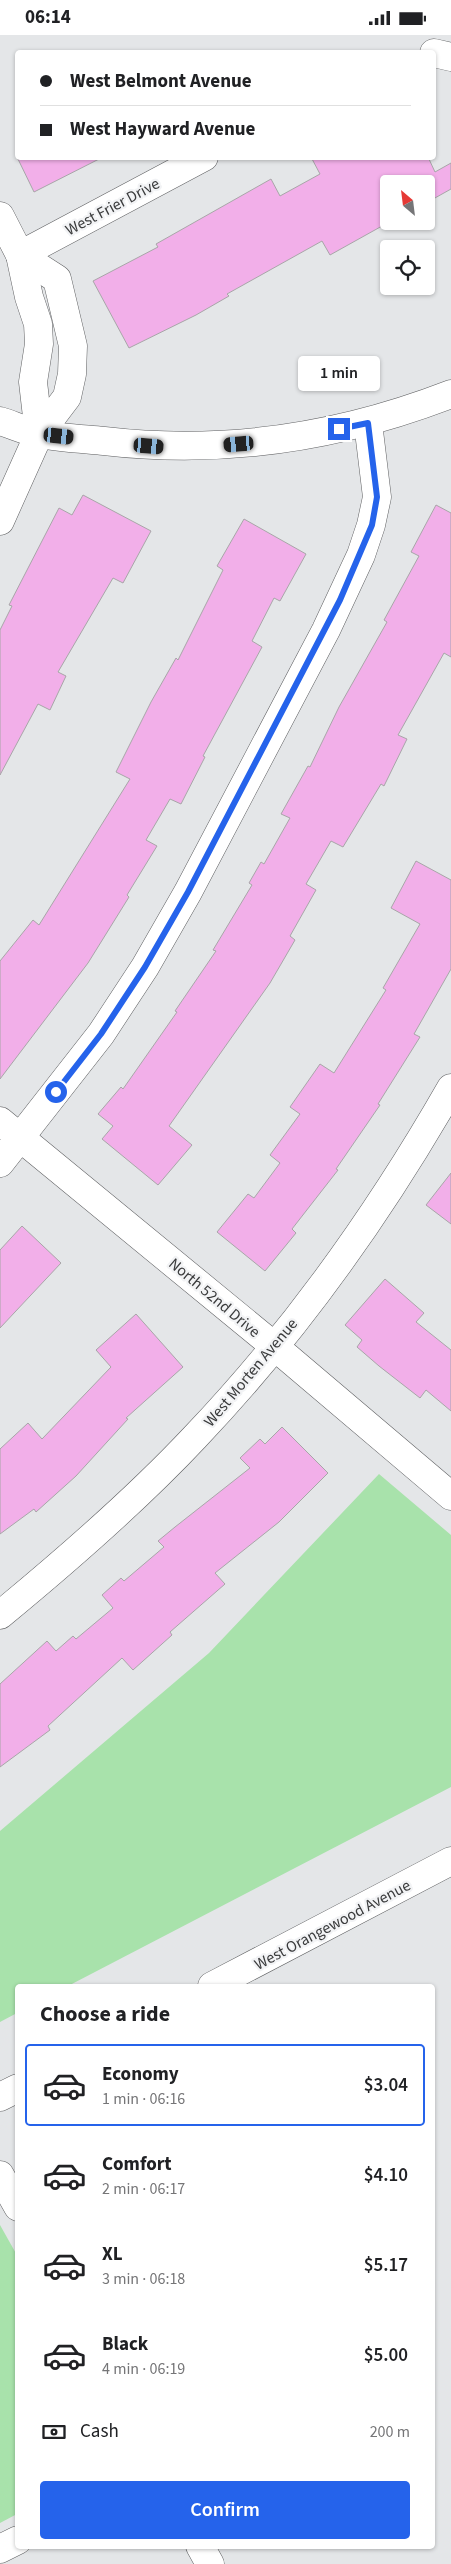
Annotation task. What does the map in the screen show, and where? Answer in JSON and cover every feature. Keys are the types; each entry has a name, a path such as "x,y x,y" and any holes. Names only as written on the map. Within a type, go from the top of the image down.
{"street":[{"path":"436,53 451,57"},
{"name":"West Frier Drive","path":"20,255 198,160"},
{"path":"0,216 20,255 29,297 38,324 39,344 33,382 39,434"},
{"path":"0,521 39,434 67,397 72,374 73,346 57,279 20,255"},
{"path":"0,421 39,434 165,447 222,446 274,441 368,423 451,394"},
{"path":"0,1163 10,1129 101,1034 145,967 188,892 326,629 361,555 372,525 377,497 368,423"},
{"name":"West Morten Avenue","path":"0,1615 48,1576 175,1457 195,1437 274,1346 359,1231 451,1087"},
{"name":"North 52nd Drive","path":"10,1129 274,1346 451,1496"},
{"name":"West Orangewood Avenue","path":"216,1984 451,1861"},
{"path":"0,2097 15,2090"},
{"path":"0,2175 15,2202"},
{"path":"0,2549 15,2542"},
{"path":"202,2549 210,2564"}],"green space":[{"path":"379,1474 451,1535 451,1787 72,1984 15,1984 15,2014 0,2022 0,1831 209,1653"},
{"path":"0,2225 15,2252 15,2515 0,2523"}],"building":[{"path":"18,160 97,160 34,192"},
{"path":"313,160 429,160 435,172 451,163 451,189 435,198 435,175 380,175 380,227 330,255 322,241 227,294 229,296 196,315 129,348 93,281 158,247 156,244 271,179 280,196 320,174"},
{"path":"83,495 151,531 123,583 113,578 58,672 66,676 50,710 38,704 0,775 0,630 12,606 9,605 59,508 72,515"},
{"path":"436,505 451,513 451,657 444,653 398,735 407,739 384,786 381,784 343,847 331,841 306,884 316,890 290,936 295,940 270,983 169,1126 192,1145 158,1185 102,1139 113,1126 98,1114 121,1087 123,1089 177,1012 175,1011 216,951 213,950 252,885 249,883 261,862 264,864 290,818 281,814 308,766 310,767 339,707 387,622 384,620 419,556 411,552"},
{"path":"244,519 306,554 280,601 274,598 252,641 262,647 203,756 205,757 181,804 170,799 146,840 157,846 127,895 129,897 88,963 0,1079 0,961 33,920 39,925 130,779 116,772 151,702 176,658 178,660 223,570 217,566"},
{"path":"416,861 451,880 451,969 414,1034 420,1037 378,1104 380,1105 336,1169 338,1170 292,1229 296,1233 265,1271 217,1232 248,1194 254,1198 280,1163 270,1155 300,1114 290,1107 320,1064 334,1073 386,990 383,988 420,924 391,908"},
{"path":"451,1173 451,1224 426,1205"},
{"path":"22,1226 61,1263 0,1328 0,1250"},
{"path":"385,1279 424,1313 416,1322 451,1350 451,1411 426,1390 420,1398 379,1366 357,1347 362,1340 345,1325"},
{"path":"136,1314 183,1367 126,1418 128,1419 76,1476 36,1512 34,1509 0,1534 0,1449 28,1423 42,1439 111,1367 96,1350"},
{"path":"282,1427 328,1473 279,1522 215,1573 225,1584 170,1632 172,1635 133,1670 122,1658 48,1726 50,1730 0,1767 0,1684 47,1641 56,1651 73,1636 76,1639 113,1608 102,1595 121,1578 124,1581 164,1547 158,1541 250,1468 240,1458 260,1439 265,1444"}],"route":[{"path":"56,1092 101,1034 145,967 188,892 326,629 361,555 372,525 377,497 374,458 368,423 339,429"}]}
